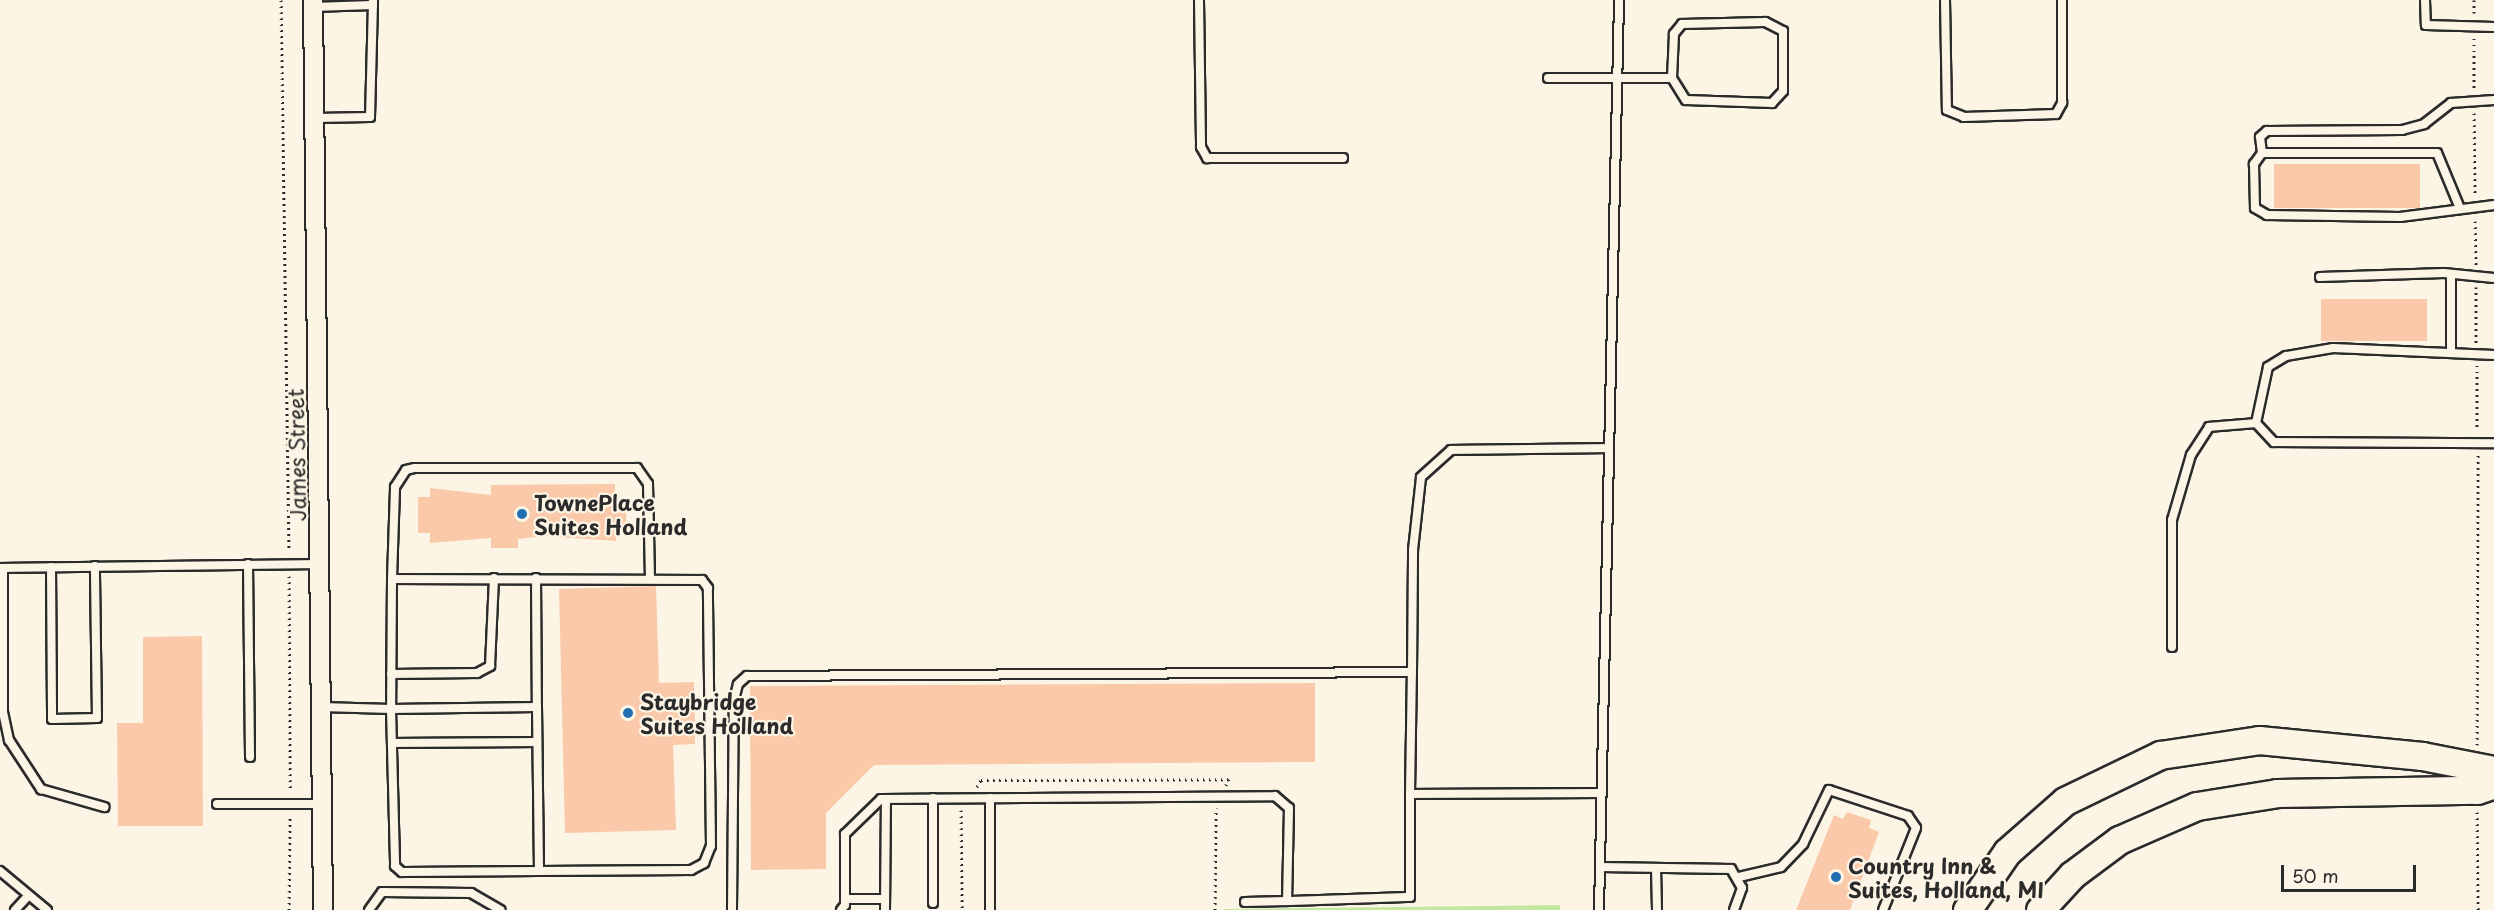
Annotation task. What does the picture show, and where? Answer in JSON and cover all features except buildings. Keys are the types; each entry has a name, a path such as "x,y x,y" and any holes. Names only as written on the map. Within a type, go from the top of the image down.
{"highway":[{"path":"1966,910 2007,852 2059,806 2108,776 2160,755 2259,740 2422,756 2494,770"},
{"path":"2040,910 2072,875 2119,840 2197,806 2267,794 2477,789 2494,784"}],"street":[{"name":"James Street","path":"314,3 323,910"}],"lane":[{"path":"1199,0 1201,147 1207,158 1343,158"},
{"path":"1599,910 1598,793 1609,448 1619,0"},
{"path":"1946,0 1947,110 1964,117 2056,114 2062,103 2062,0"},
{"path":"2425,0 2426,26 2494,27"},
{"path":"314,3 373,2 370,117 315,118"},
{"path":"1765,21 1783,31 1783,91 1772,104 1686,100 1672,78 1674,34 1682,24 1765,21"},
{"path":"1548,78 1672,78"},
{"path":"2494,100 2451,103 2424,124 2402,130 2267,130 2260,136 2262,153 2254,164 2253,184 2255,208 2267,215 2400,217 2459,206 2494,205"},
{"path":"2262,153 2437,153 2459,206"},
{"path":"2320,277 2444,273 2451,278 2494,278"},
{"path":"2451,278 2451,352"},
{"path":"2256,423 2268,367 2286,356 2332,348 2494,355"},
{"path":"2256,423 2274,442 2494,442"},
{"path":"2172,647 2172,520 2191,455 2208,427 2256,423"},
{"path":"1245,902 1410,897 1413,550 1421,477 1451,450 1609,448"},
{"path":"392,579 691,576 708,588 711,846 704,863 691,870 402,872 393,858 392,579 395,488 415,468 637,468 648,484 650,576"},
{"path":"248,564 250,757"},
{"path":"104,807 41,789 9,740 3,711 2,568 320,564"},
{"path":"51,567 52,719 97,718 95,566"},
{"path":"392,674 477,673 490,666 494,578"},
{"path":"536,578 539,871"},
{"path":"732,910 734,700 738,684 747,676 1412,672"},
{"path":"321,707 392,709 537,707"},
{"path":"392,743 537,742"},
{"path":"1739,877 1782,867 1803,844 1829,790 1908,816 1916,828 1883,910"},
{"path":"1410,794 1598,793"},
{"path":"841,910 846,899 845,834 886,799 933,798 1275,796 1288,808 1287,901"},
{"path":"933,798 933,903"},
{"path":"990,798 990,910"},
{"path":"885,910 886,799"},
{"path":"218,804 321,804"},
{"path":"1600,867 1731,870 1739,877 1742,888 1734,910"},
{"path":"1656,868 1657,910"},
{"path":"0,871 26,898 47,910"},
{"path":"369,910 382,892 471,892 501,910"},
{"path":"15,910 26,898"},
{"path":"846,899 885,899"}],"path":[{"path":"281,0 289,564 289,910"},
{"path":"962,910 961,811 981,780 1229,779 1215,810 1215,910"}],"green space":[{"path":"1560,905 1560,910 1224,910 1224,909"}],"place":[{"name":"TownePlace Suites Holland","path":"522,514"},
{"name":"Staybridge Suites Holland","path":"628,713"},
{"name":"Country Inn & Suites, Holland, MI","path":"1836,877"}]}
